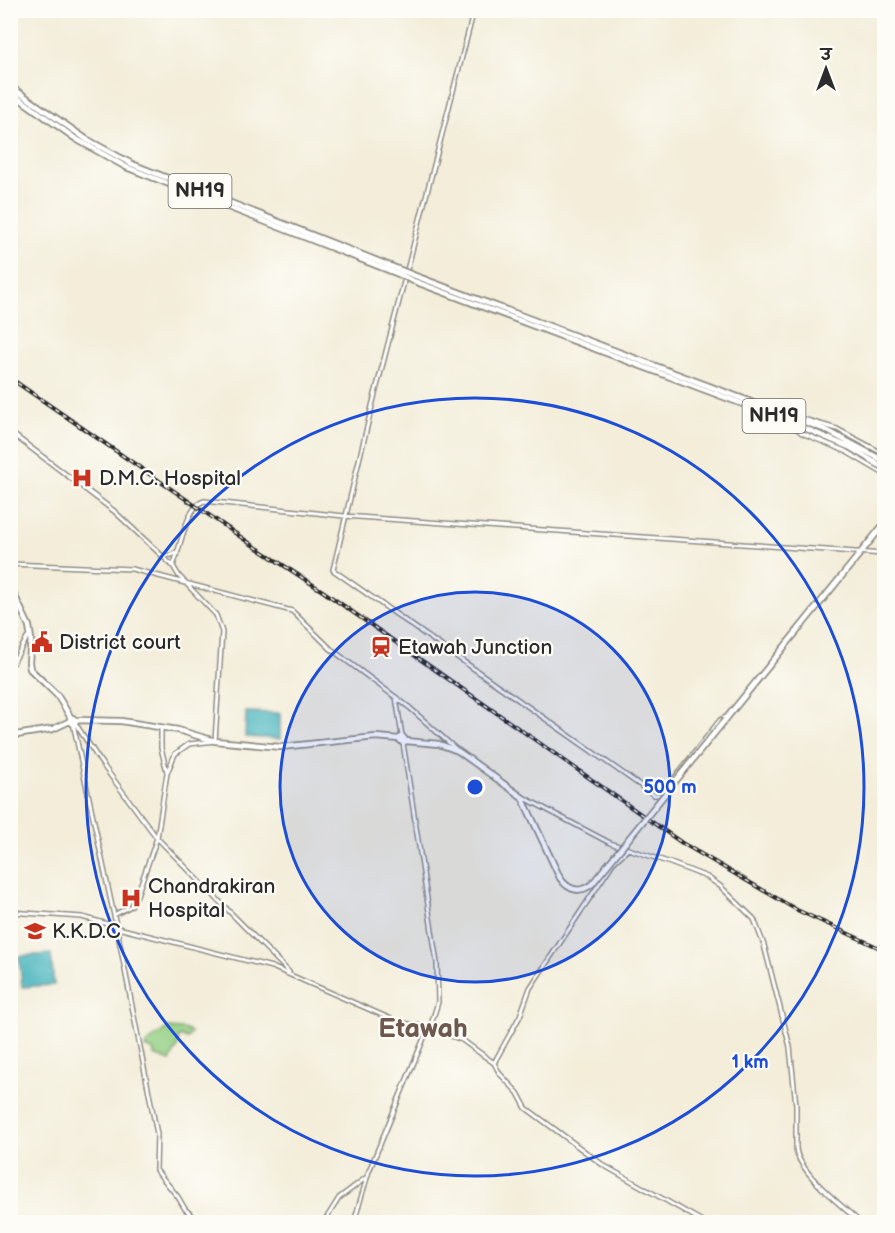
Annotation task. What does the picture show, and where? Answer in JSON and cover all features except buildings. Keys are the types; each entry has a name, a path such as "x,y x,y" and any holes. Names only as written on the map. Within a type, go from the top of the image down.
{"main road":[{"name":"NH19","path":"10,86 86,139 132,164 412,277 650,367 795,418 842,437 885,461"},
{"name":"NH19","path":"10,92 76,139 126,167 402,273"},
{"name":"NH19","path":"660,370 851,448 885,468"},
{"path":"10,736 53,729 73,721 111,721 161,727 214,741 281,747 302,747 376,737 439,744 458,751 522,796 564,885 576,890 587,888 885,524"},
{"path":"10,586 30,632 30,669 57,694 73,721"}],"street":[{"path":"474,10 332,567 335,573 654,795 658,796 663,793 720,720 729,715"},
{"path":"795,418 837,429 885,454"},
{"path":"783,419 802,433 845,451 885,474"},
{"path":"10,432 114,511 173,566 179,576 216,615 222,632 214,741 195,742 184,746 175,754 167,773 157,838 134,902 114,915"},
{"path":"173,566 189,518 200,502 344,516 885,554"},
{"path":"162,556 172,555 179,550"},
{"path":"10,564 123,567 292,611 331,649 396,697 458,751"},
{"path":"10,669 30,632"},
{"path":"354,1222 370,1168 430,1028 438,1002 437,963 396,697"},
{"path":"73,721 157,838 293,975"},
{"path":"73,721 114,915 157,1139 157,1174 178,1197 184,1209 199,1222"},
{"path":"161,727 161,748 167,773"},
{"path":"522,796 586,832 707,877 720,886 754,919 763,943 790,1047 794,1075 798,1159 821,1185 860,1222"},
{"path":"494,1063 520,1016 530,988 613,863 628,849"},
{"path":"10,912 82,917 265,965 293,975 396,1021 430,1028 462,1040 494,1063 500,1074 518,1093 526,1108 603,1165 704,1222"},
{"path":"324,1222 339,1198 368,1176"}],"green space":[{"path":"167,1028 191,1032 187,1039 180,1036 178,1046 170,1061 154,1055 153,1050 145,1047"}],"water":[{"path":"246,712 280,713 280,739 245,737"},
{"path":"51,954 54,985 22,987 19,956"}],"railway":[{"path":"10,378 324,592 682,843 797,910 884,950"}],"place":[{"name":"D.M.C. Hospital","path":"82,478"},
{"name":"District court","path":"42,642"},
{"name":"Etawah Junction","path":"381,647"},
{"name":"Chandrakiran Hospital","path":"131,898"},
{"name":"K.K.D.C","path":"35,931"}],"district":[{"name":"Etawah","path":"423,1029"}]}
